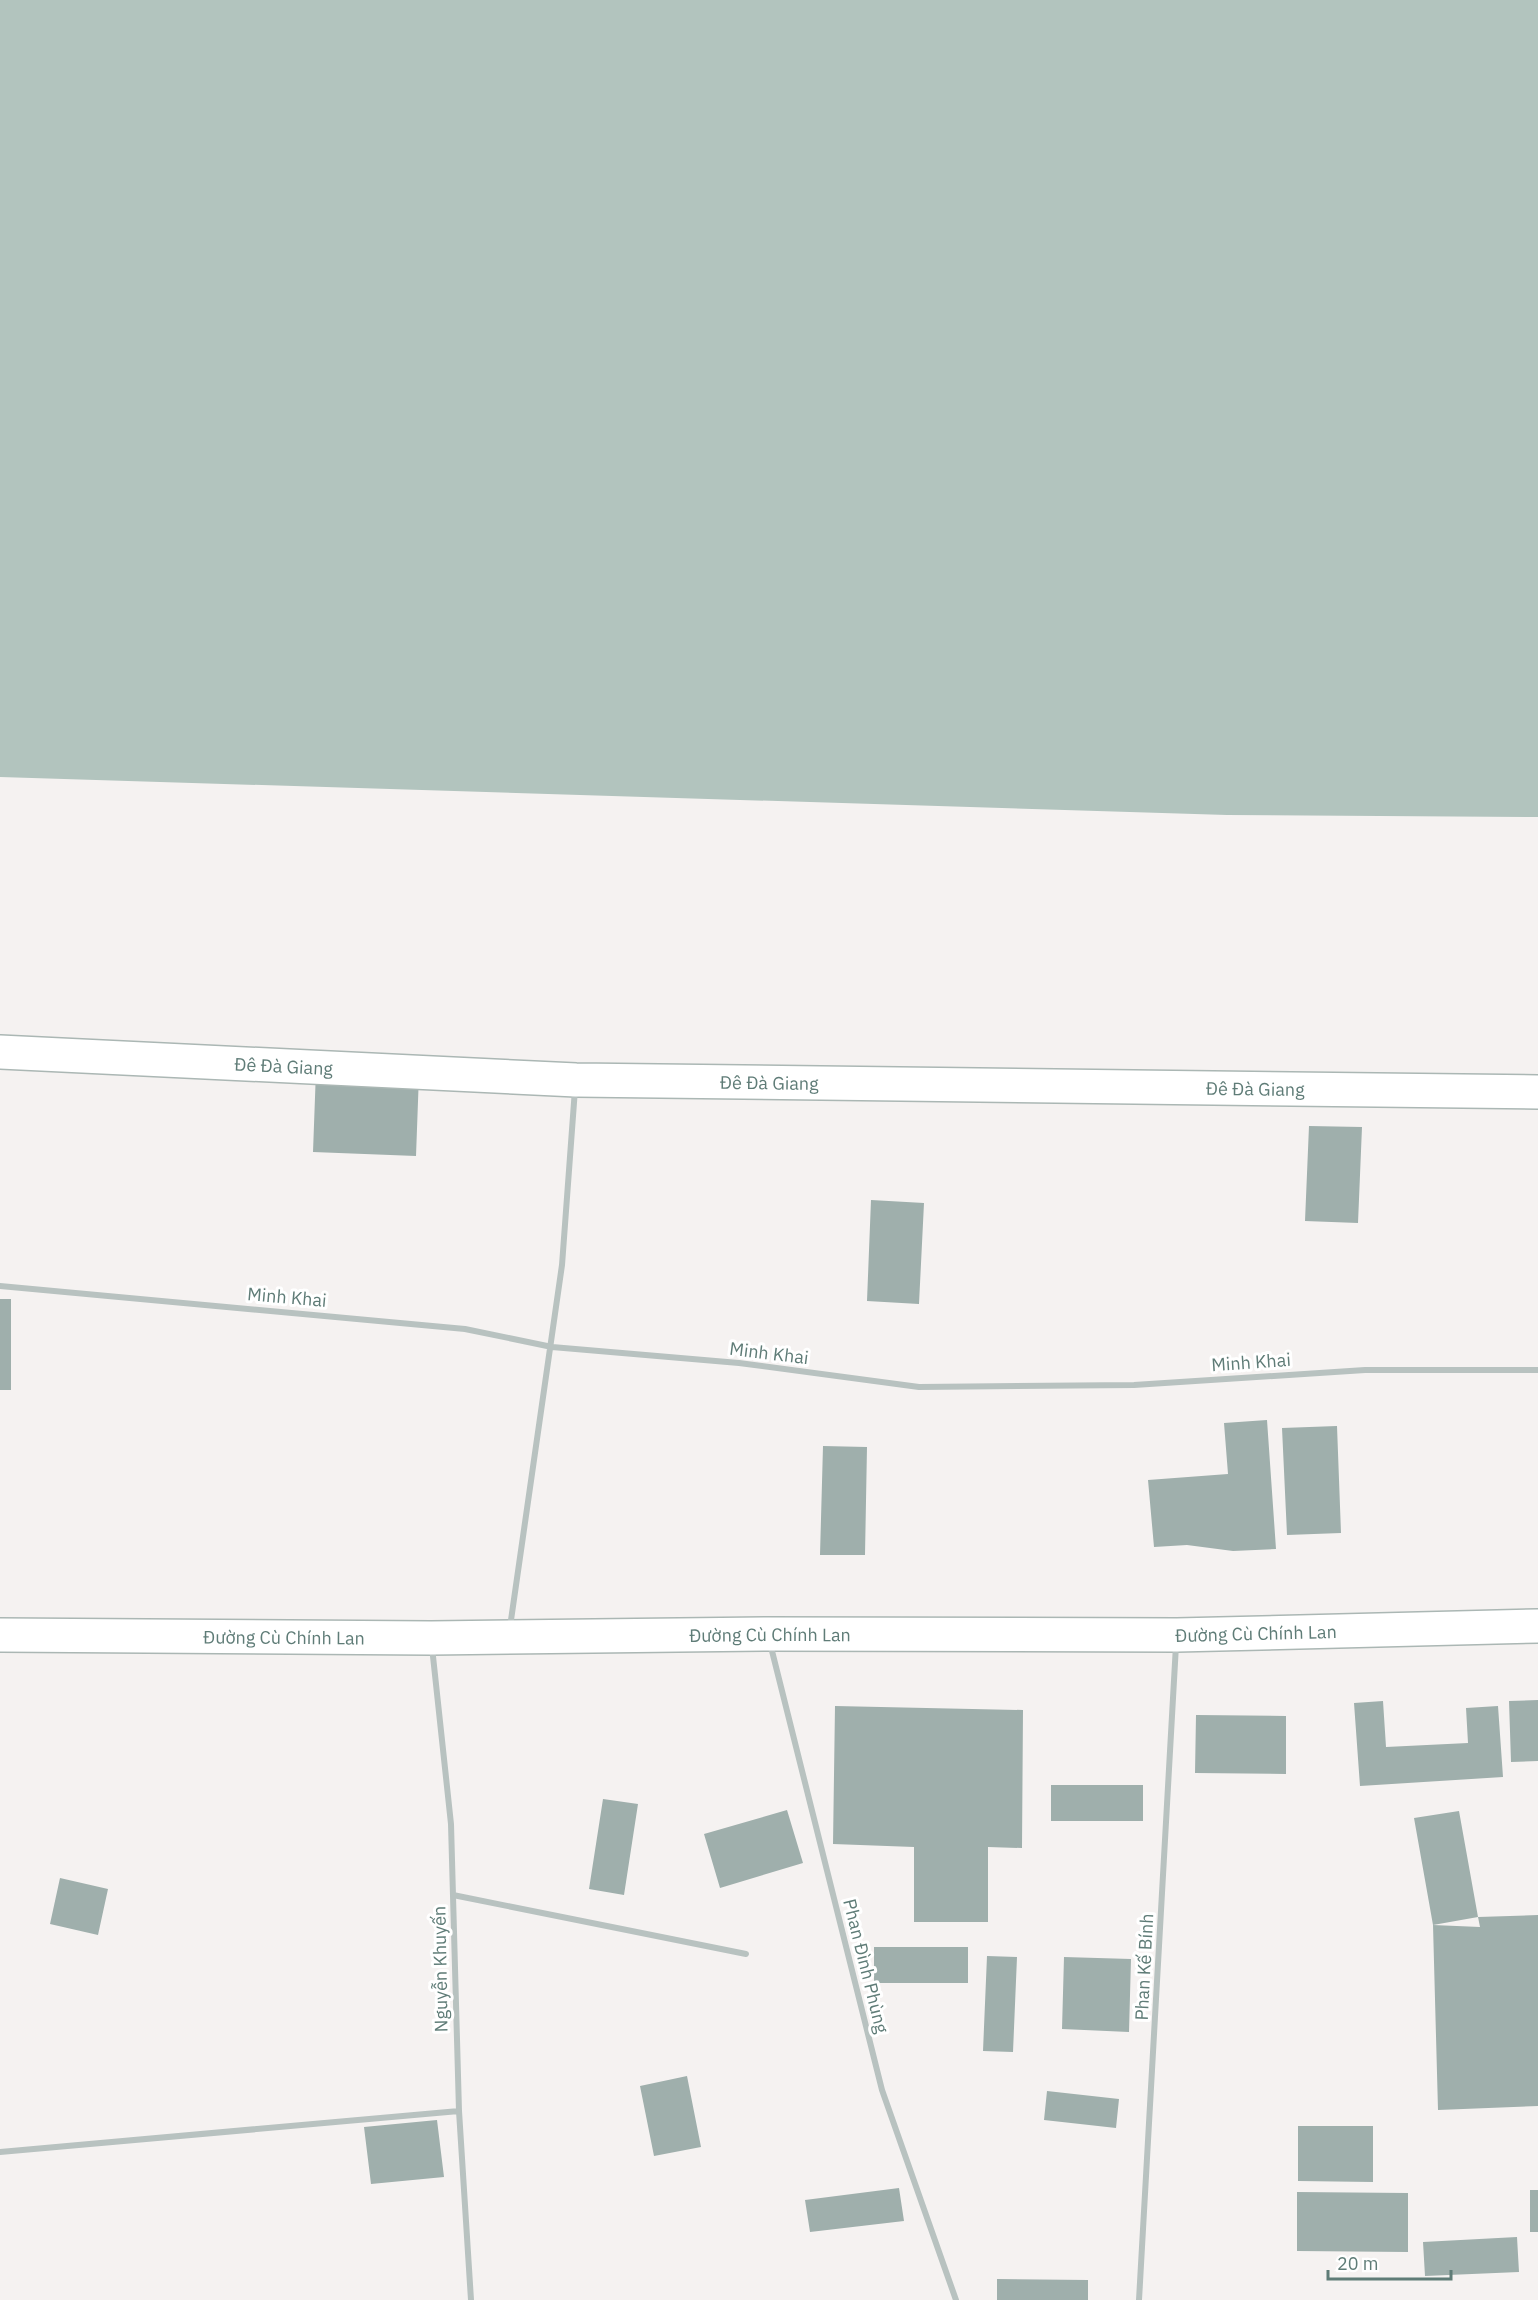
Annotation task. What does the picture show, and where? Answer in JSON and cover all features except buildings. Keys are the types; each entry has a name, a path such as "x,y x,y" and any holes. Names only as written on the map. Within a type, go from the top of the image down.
{"main road":[{"name":"Đê Đà Giang","path":"0,1052 576,1080 1538,1092"},
{"name":"Đường Cù Chính Lan","path":"0,1635 431,1638 767,1634 1177,1635 1538,1626"}],"street":[{"path":"508,1637 552,1347 562,1265 576,1080"},
{"name":"Minh Khai","path":"0,1286 465,1329 552,1347 739,1363 919,1387 1134,1385 1365,1370 1538,1370"},
{"name":"Phan Đình Phùng","path":"767,1634 882,2090 956,2300"},
{"name":"Phan Kế Bính","path":"1139,2300 1177,1635"},
{"name":"Nguyễn Khuyến","path":"431,1638 451,1824 459,2111 471,2300"},
{"path":"453,1895 746,1954"},
{"path":"0,2152 459,2111"}],"shaded area":[{"path":"0,0 1538,0 1538,817 1227,815 0,777"}]}
